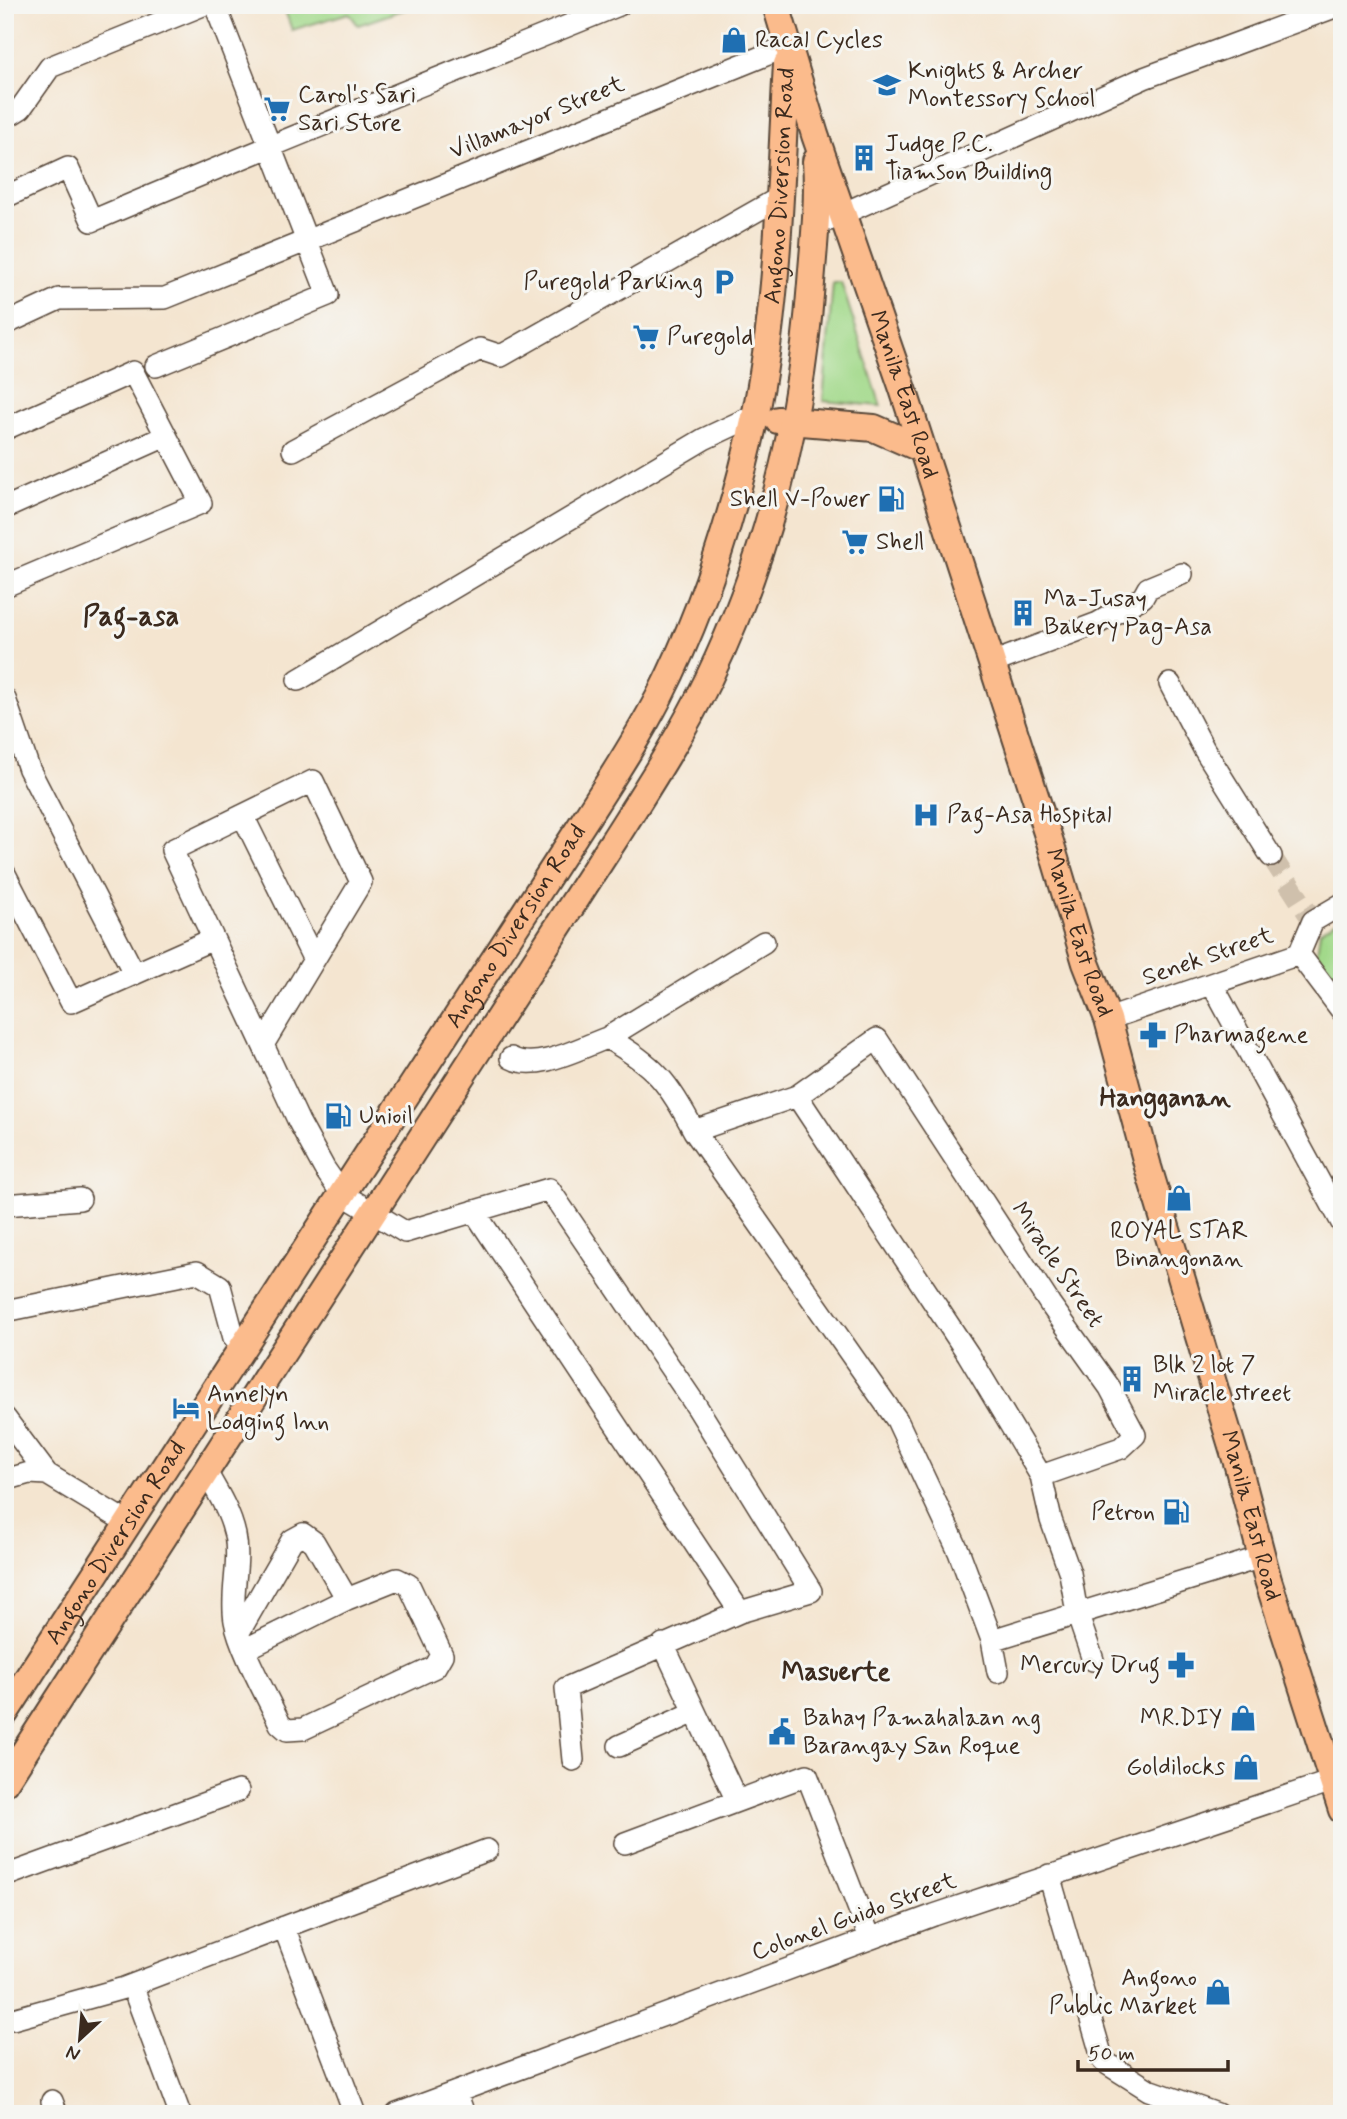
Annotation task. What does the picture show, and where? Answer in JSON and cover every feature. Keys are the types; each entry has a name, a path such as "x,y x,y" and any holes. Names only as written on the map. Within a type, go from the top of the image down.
{"main road":[{"name":"Manila East Road","path":"776,5 815,135 992,663 1086,963 1108,1019 1147,1167 1238,1466 1262,1557 1342,1810"},
{"name":"Angono Diversion Road","path":"5,1713 608,784 646,722 675,665 718,553 755,415 770,311 788,46"},
{"name":"Angono Diversion Road","path":"5,1782 621,830 708,680 752,571 780,483 793,424 808,323 817,176 815,135"},
{"path":"755,415 793,424 842,424 874,428 922,449"},
{"path":"675,665 708,680"},
{"path":"236,1358 260,1388"},
{"path":"31,1674 63,1694"}],"street":[{"path":"5,117 21,108 50,67 203,5"},
{"path":"156,366 328,295 215,5"},
{"path":"5,197 68,167 92,220 270,145 373,107 619,5"},
{"path":"814,226 1144,78 1340,5"},
{"name":"Villamayor Street","path":"5,324 59,299 165,298 788,46"},
{"path":"293,450 480,349 501,356 779,198"},
{"path":"5,429 133,372 201,503 5,586"},
{"path":"298,680 704,439 755,415"},
{"path":"5,508 166,436"},
{"path":"992,663 1098,623 1143,597 1148,588 1182,574"},
{"path":"1170,684 1205,749 1271,856"},
{"path":"6,703 29,769 134,973"},
{"path":"264,1043 361,881 313,781 172,850 299,1122 342,1194 405,1232 549,1189 675,1373 811,1591 740,1612 566,1688 573,1760"},
{"path":"243,816 314,960"},
{"path":"5,874 71,1002 213,939"},
{"name":"Senek Street","path":"1108,1019 1299,954 1313,921 1342,904"},
{"path":"510,1058 522,1064 535,1063 607,1038 764,942"},
{"path":"1299,954 1342,1011"},
{"path":"1212,984 1342,1223"},
{"path":"607,1038 636,1054 673,1090 694,1131 897,1420 959,1552 992,1640 998,1672"},
{"name":"Miracle Street","path":"797,1096 877,1039 1043,1293 1110,1388 1135,1435 1121,1448 1041,1476"},
{"path":"694,1131 797,1096 968,1354 1041,1476 1051,1520 1070,1573 1077,1613 1093,1660"},
{"path":"5,1205 80,1199"},
{"path":"474,1211 740,1612"},
{"path":"5,1311 197,1272 220,1286 234,1338 236,1358"},
{"path":"5,1418 47,1474 128,1523"},
{"path":"206,1472 226,1508 235,1535 233,1605 242,1641 280,1724 293,1731 435,1667 441,1661 441,1648 409,1585 403,1580 390,1580 242,1641"},
{"path":"5,1480 29,1473 47,1474"},
{"path":"242,1641 292,1540 303,1534 314,1542 347,1599"},
{"path":"992,1640 1262,1557"},
{"path":"663,1644 737,1801"},
{"path":"619,1746 695,1713"},
{"path":"625,1843 807,1775 870,1938"},
{"name":"Colonel Guido Street","path":"397,2114 870,1938 1049,1875 1332,1782"},
{"path":"5,1876 239,1791"},
{"path":"13,2019 132,1984 487,1850"},
{"path":"1049,1875 1102,2061 1116,2073 1149,2090 1217,2114"},
{"path":"284,1927 355,2114"},
{"path":"132,1984 180,2114"},
{"path":"456,2092 464,2114"}],"green space":[{"path":"283,5 412,7 358,25 349,13 292,30"},
{"path":"833,282 841,282 881,406 823,401"},
{"path":"1342,918 1342,990 1317,953 1320,931"}],"tunnel":[{"path":"1271,856 1313,921"}],"place":[{"name":"Racal Cycles","path":"734,40"},
{"name":"Knights & Archer Montessory School","path":"887,85"},
{"name":"Carol's Sari Sari Store","path":"277,109"},
{"name":"Judge P.C. Tiamson Building","path":"864,158"},
{"name":"Puregold Parking","path":"724,282"},
{"name":"Puregold","path":"646,337"},
{"name":"Shell V-Power","path":"891,499"},
{"name":"Shell","path":"855,542"},
{"name":"Ma-Jusay Bakery Pag-Asa","path":"1023,613"},
{"name":"Pag-Asa Hospital","path":"926,815"},
{"name":"Pharmagene","path":"1153,1035"},
{"name":"Unioil","path":"338,1116"},
{"name":"ROYAL STAR Binangonan","path":"1179,1198"},
{"name":"Blk 2 lot 7 Miracle street","path":"1132,1379"},
{"name":"Annelyn Lodging Inn","path":"186,1408"},
{"name":"Petron","path":"1176,1512"},
{"name":"Mercury Drug","path":"1181,1665"},
{"name":"MR.DIY","path":"1243,1718"},
{"name":"Bahay Pamahalaan ng Barangay San Roque","path":"782,1732"},
{"name":"Goldilocks","path":"1246,1767"},
{"name":"Angono Public Market","path":"1218,1992"}],"district":[{"name":"Pag-asa","path":"131,617"},
{"name":"Hangganan","path":"1165,1099"},
{"name":"Masuerte","path":"836,1673"}]}
